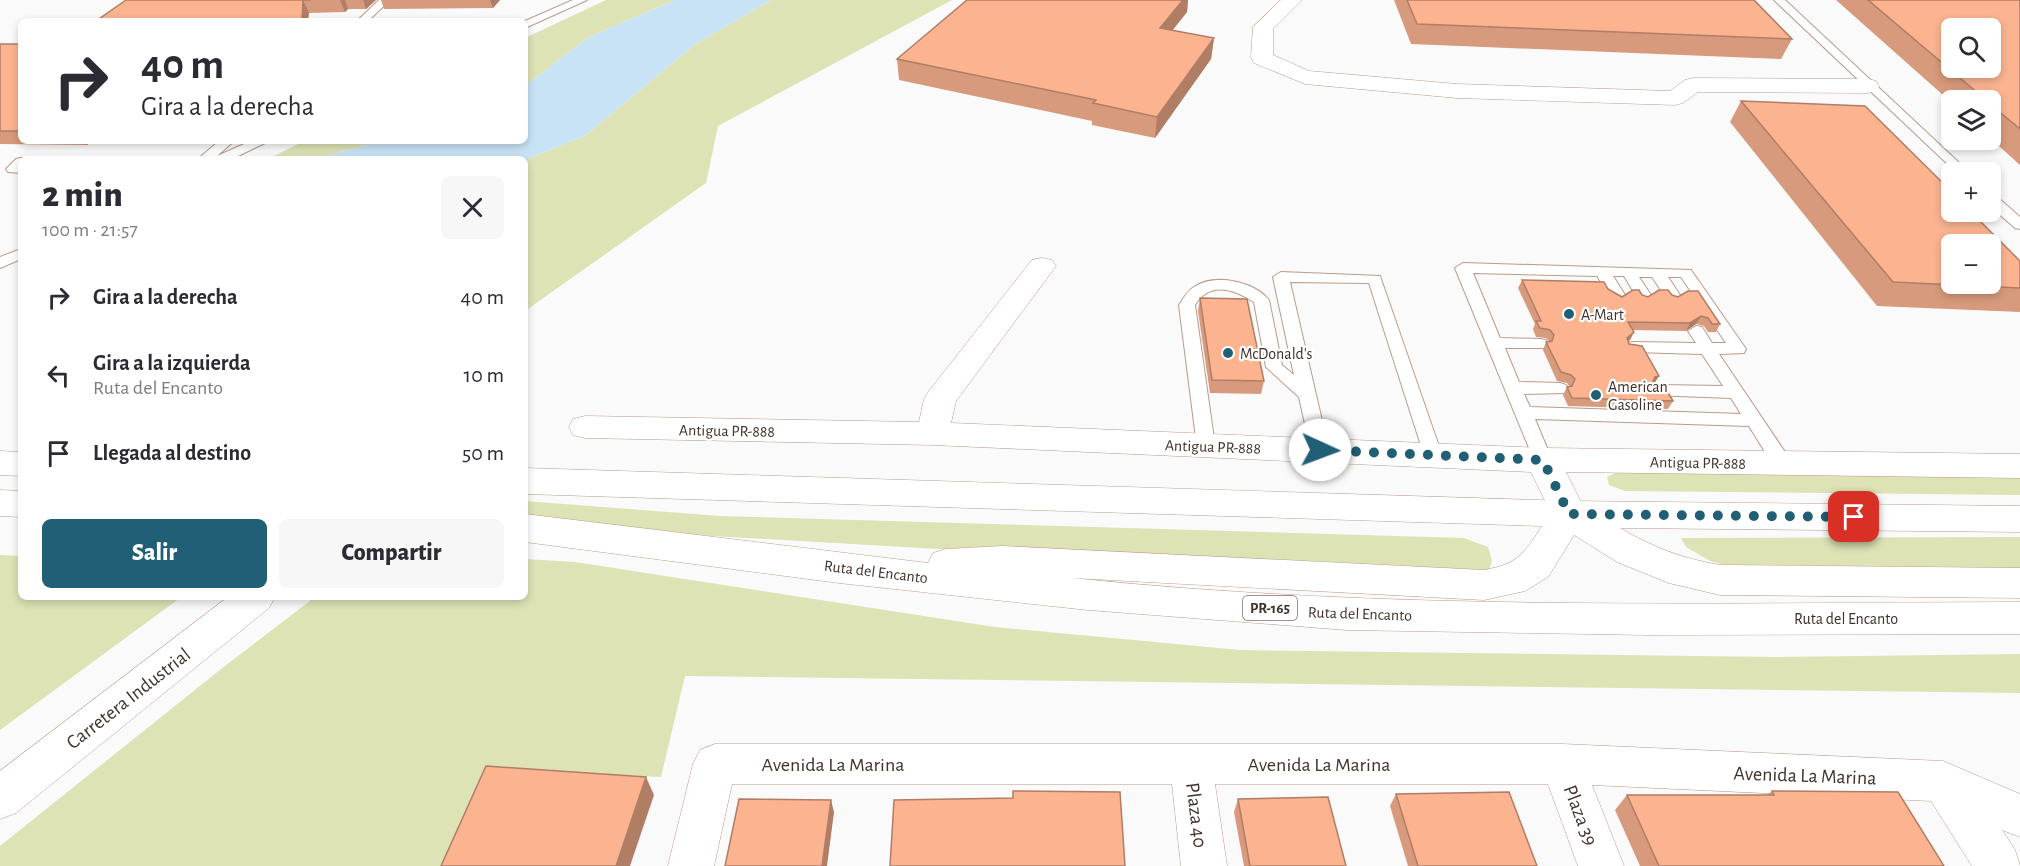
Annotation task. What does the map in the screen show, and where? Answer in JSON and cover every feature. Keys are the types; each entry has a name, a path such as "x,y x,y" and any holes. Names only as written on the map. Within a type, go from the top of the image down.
{"street":[{"path":"1292,0 1263,27 1262,58 1305,77 1456,91 1675,98 1693,85 1868,86"},
{"path":"933,434 940,399 1042,266"},
{"name":"Antigua PR-888","path":"585,427 933,434 1543,460 2020,466"},
{"path":"1543,460 1569,514 1630,552 1682,573 1720,580 2020,584"},
{"path":"0,463 18,464"},
{"path":"528,482 1569,514 2020,519"},
{"path":"0,503 18,504"},
{"path":"839,568 1003,560 1484,585 1512,580 1535,567 1569,514"},
{"name":"Ruta del Encanto","path":"528,528 839,568 1088,595 1347,614 1648,619 2020,618"},
{"name":"Carretera Industrial","path":"0,798 252,600"},
{"name":"Avenida La Marina","path":"691,866 715,764 1562,764 1944,781 2020,816"},
{"name":"Plaza 40","path":"1191,764 1204,866"},
{"name":"Plaza 39","path":"1562,764 1601,866"},
{"path":"1944,781 2000,866"}],"lane":[{"path":"365,18 385,0"},
{"path":"528,24 582,0"},
{"path":"1779,0 1868,86 1952,162"},
{"path":"210,156 224,144"},
{"path":"228,156 255,144"},
{"path":"2001,208 2020,225"},
{"path":"0,263 18,254"},
{"path":"1543,460 1463,268 1686,273 1738,349 1641,347 1639,330"},
{"path":"1602,271 1619,298"},
{"path":"1628,271 1645,298"},
{"path":"1657,272 1674,298"},
{"path":"1320,450 1281,277 1375,279 1433,455"},
{"path":"1206,446 1187,305 1192,295 1198,290 1210,284 1227,285 1245,289 1261,300 1274,367 1307,394"},
{"path":"1665,331 1676,348"},
{"path":"1696,331 1782,463"},
{"path":"1494,343 1540,344"},
{"path":"1513,388 1560,389"},
{"path":"1658,391 1736,392"},
{"path":"1524,413 1754,420"}],"green space":[{"path":"606,0 675,0 589,37 528,84 528,37"},
{"path":"771,0 952,0 718,126 706,183 528,309 528,159 586,135 694,45"},
{"path":"298,144 370,144 326,156 274,156"},
{"path":"1617,472 2020,478 2020,495 1625,491 1609,485 1607,477"},
{"path":"528,501 720,516 1464,538 1488,547 1492,561 1489,571 1007,553 696,535 528,518"},
{"path":"2020,537 2020,573 1760,575 1710,561 1686,547 1681,538"},
{"path":"0,555 18,556 18,600 177,600 0,730"},
{"path":"528,559 575,562 995,627 1240,650 1774,657 2020,654 2020,693 685,676 661,777 486,769 444,866 0,866 0,846 311,600 528,600"}],"water":[{"path":"675,0 771,0 694,45 586,135 528,159 528,156 326,156 370,144 528,144 528,84 589,37"}],"building":[{"path":"126,0 303,0 302,18 100,18"},
{"path":"967,0 1183,0 1160,28 1214,38 1157,117 1093,103 1096,100 897,59"},
{"path":"1407,0 1754,0 1792,39 1417,24"},
{"path":"1868,0 2020,0 2020,129 2001,113 2001,90 1974,90 1960,78 2001,78 2001,18 1941,18 1941,62"},
{"path":"0,44 18,44 18,131 0,131"},
{"path":"1741,101 1865,106 1941,181 1941,222 1981,222 1993,234 1941,234 1941,284 1893,282"},
{"path":"2001,242 2020,261 2020,288 2001,287"},
{"path":"1522,280 1604,282 1608,289 1622,297 1633,290 1639,290 1642,295 1648,297 1659,290 1668,290 1672,295 1678,297 1688,291 1698,291 1720,324 1712,324 1708,318 1701,316 1690,323 1628,322 1634,332 1627,338 1629,344 1642,346 1659,376 1655,377 1652,384 1656,389 1666,389 1673,401 1572,398 1567,387 1572,386 1575,379 1561,372 1546,342 1552,341 1554,335 1550,330 1540,328 1536,321 1541,321"},
{"name":"McDonald's","path":"1200,298 1247,299 1264,381 1212,380"},
{"path":"486,766 646,777 616,866 441,866"},
{"path":"1013,791 1120,792 1125,866 890,866 894,800 1013,798"},
{"path":"1772,791 1898,792 1944,866 1659,866 1627,795 1774,795"},
{"path":"1509,792 1537,866 1418,866 1396,794"},
{"path":"1328,797 1346,866 1250,866 1238,799"},
{"path":"739,799 831,800 822,866 725,866"}],"place":[{"name":"A-Mart","path":"1569,314"},
{"name":"McDonald's","path":"1228,353"},
{"name":"American Gasoline","path":"1596,395"}],"route":[{"path":"1320,450 1543,460 1569,514 1854,517"}]}
